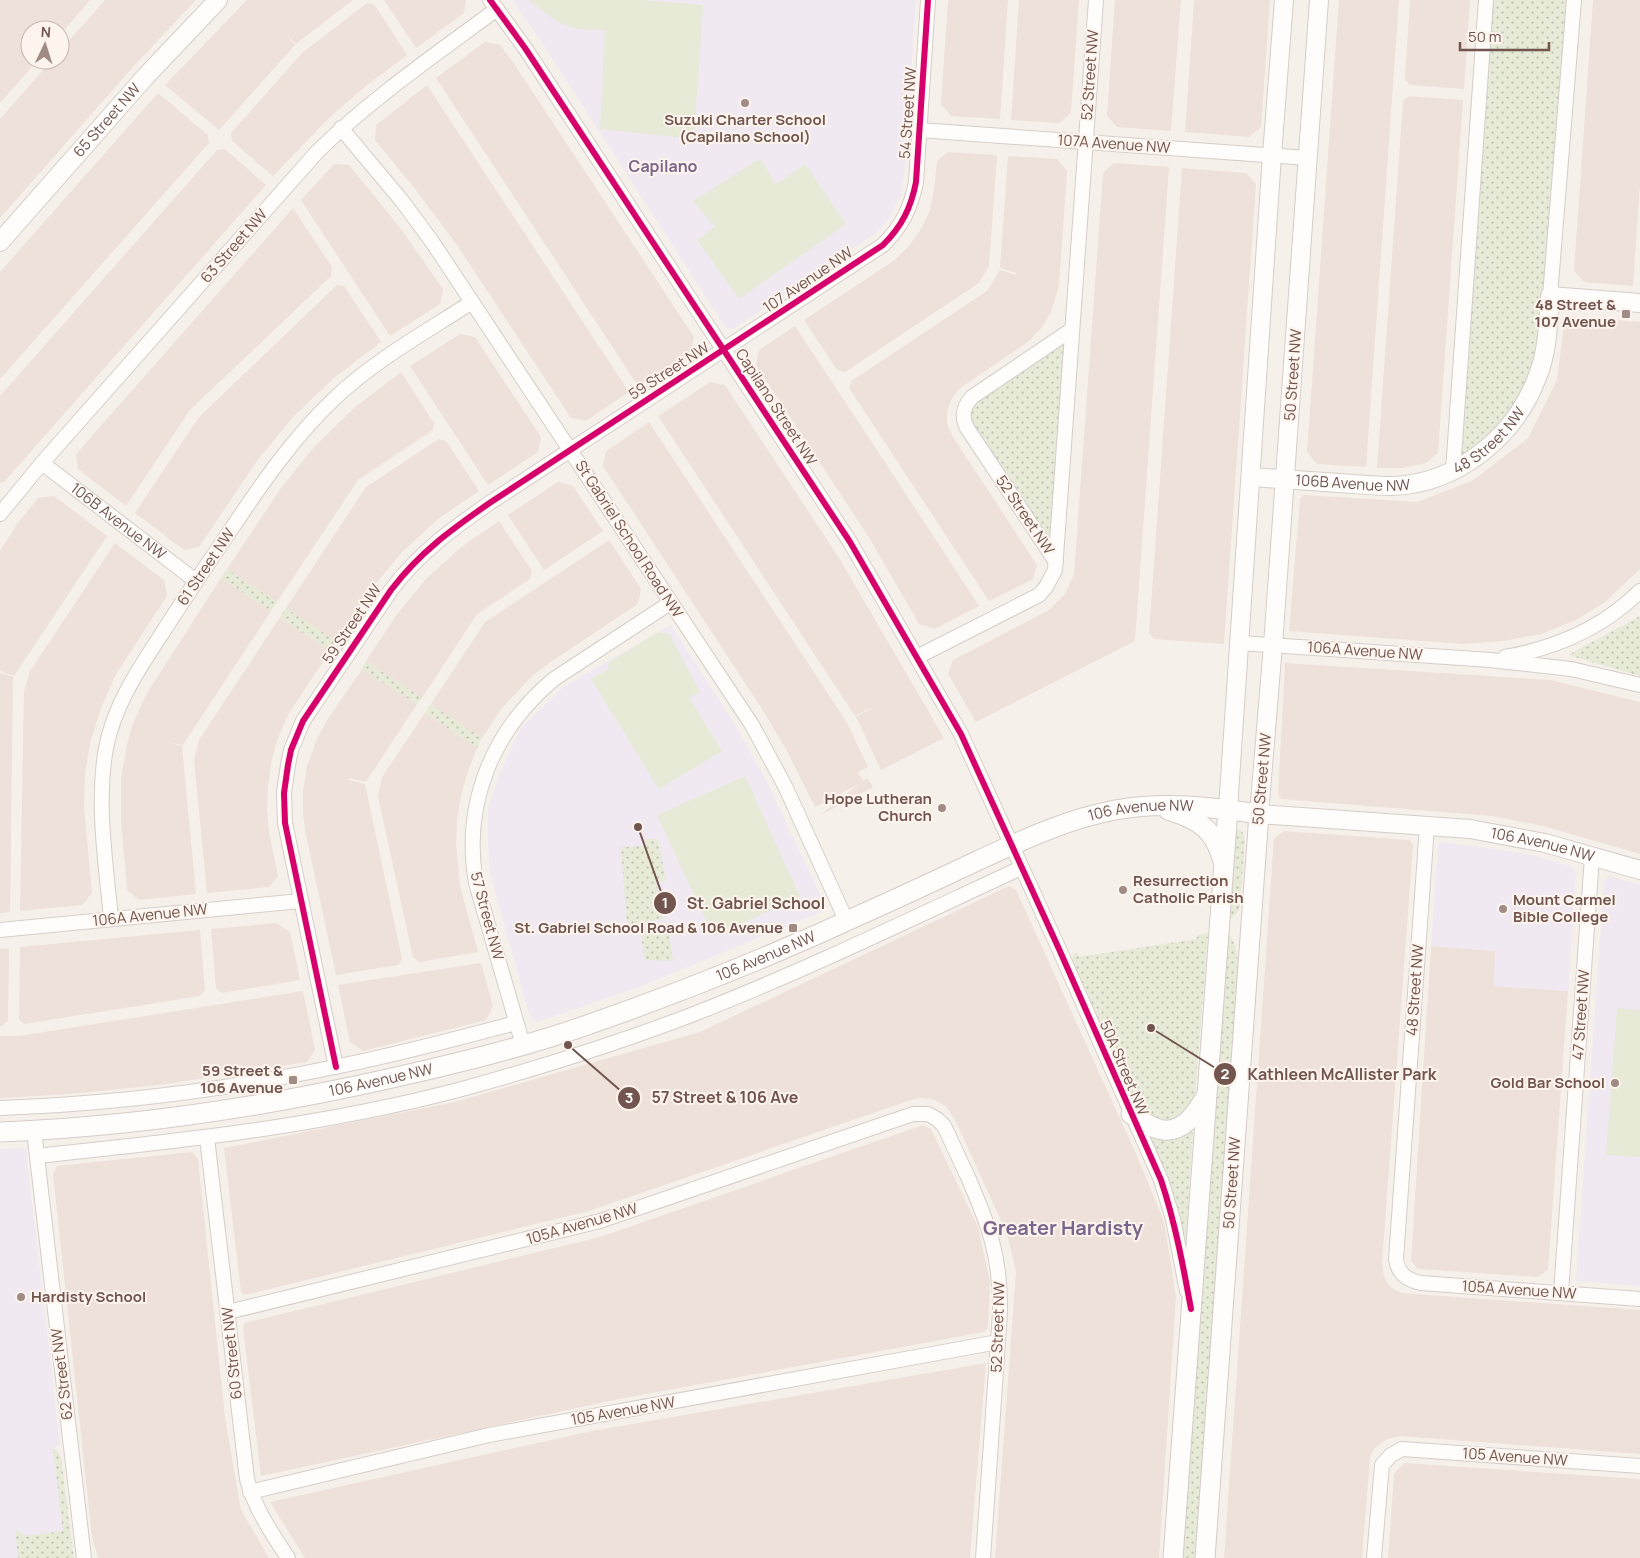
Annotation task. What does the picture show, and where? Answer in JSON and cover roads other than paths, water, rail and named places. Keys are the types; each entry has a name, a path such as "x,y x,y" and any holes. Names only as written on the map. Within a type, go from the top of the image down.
{"main road":[{"name":"106 Avenue NW","path":"0,1132 34,1131 190,1114 275,1102 426,1071 578,1028 669,995 847,922 1012,845 1075,819 1117,809 1178,805 1228,809 1259,814"},
{"path":"1154,806 1186,816 1205,827 1217,842 1224,867"},
{"name":"50 Street NW","path":"1173,1558 1228,809"},
{"name":"50 Street NW","path":"1205,1558 1259,814"},
{"path":"1131,1114 1156,1128 1163,1130 1173,1129 1183,1125 1195,1115 1206,1097"}],"street":[{"name":"65 Street NW","path":"0,242 146,76 218,0"},
{"name":"54 Street NW","path":"901,225 911,203 916,182 928,0"},
{"name":"52 Street NW","path":"1056,562 1071,330 1096,0"},
{"name":"50 Street NW","path":"1228,809 1284,0"},
{"name":"50 Street NW","path":"1259,814 1273,645 1319,0"},
{"name":"48 Street NW","path":"1453,471 1486,0"},
{"name":"48 Street NW","path":"1453,471 1495,441 1526,402 1539,374 1543,359 1547,334 1574,0"},
{"name":"63 Street NW","path":"0,514 42,463 317,152 342,128 493,4"},
{"name":"Capilano Street NW","path":"493,4 525,48 850,542 961,734 1012,845"},
{"name":"St Gabriel School Road NW","path":"342,128 402,201 433,243 752,725 784,786 847,922"},
{"name":"107A Avenue NW","path":"919,130 1308,158"},
{"name":"107 Avenue NW","path":"724,351 883,245 901,225"},
{"path":"1550,296 1640,303"},
{"name":"61 Street NW","path":"111,919 101,801 106,747 122,699 132,680 196,581 272,470 297,437 336,397 360,377 472,302"},
{"name":"52 Street NW","path":"1056,562 967,428 964,423 963,411 972,398 1071,330"},
{"name":"59 Street NW","path":"336,1067 286,830 284,793 291,750 303,721 390,590 406,570 429,547 452,529 570,450 724,351"},
{"name":"106B Avenue NW","path":"42,463 196,581"},
{"name":"106B Avenue NW","path":"1251,477 1393,486 1423,482 1453,471"},
{"path":"917,657 1039,595 1049,583 1055,570 1056,562"},
{"name":"106A Avenue NW","path":"1490,660 1546,648 1581,634 1611,616 1640,591"},
{"name":"57 Street NW","path":"523,1045 476,883 474,868 472,844 474,819 477,801 487,769 504,735 538,692 562,674 670,603"},
{"name":"106A Avenue NW","path":"1240,643 1490,660 1570,669 1640,685"},
{"name":"106 Avenue NW","path":"1259,814 1470,829 1510,835 1640,870"},
{"name":"48 Street NW","path":"1400,1273 1396,1259 1427,826"},
{"name":"50A Street NW","path":"1012,845 1160,1180 1173,1219 1191,1309"},
{"name":"47 Street NW","path":"1560,1293 1592,856"},
{"name":"106 Avenue NW","path":"37,1156 207,1138 293,1125 451,1092 542,1066 698,1012 762,986 1022,868"},
{"name":"106A Avenue NW","path":"0,930 300,901"},
{"name":"106 Avenue NW","path":"0,1108 126,1100 197,1092 336,1067 435,1044 516,1022"},
{"name":"105A Avenue NW","path":"228,1312 600,1221 876,1126 913,1114 928,1114"},
{"name":"52 Street NW","path":"928,1114 944,1126 983,1212 991,1232 1000,1286 983,1558"},
{"name":"62 Street NW","path":"34,1131 84,1558"},
{"name":"60 Street NW","path":"207,1138 250,1492 262,1518 288,1558"},
{"name":"105A Avenue NW","path":"1400,1273 1410,1280 1421,1283 1640,1299"},
{"name":"105 Avenue NW","path":"250,1492 489,1435 998,1342"},
{"name":"105 Avenue NW","path":"1374,1558 1382,1465 1391,1455 1402,1449 1640,1466"}],"place":[{"name":"Suzuki Charter School (Capilano School)","path":"745,103"},
{"name":"48 Street & 107 Avenue","path":"1626,314"},
{"name":"Hope Lutheran Church","path":"942,808"},
{"name":"St. Gabriel School","path":"638,827"},
{"name":"Resurrection Catholic Parish","path":"1123,890"},
{"name":"Mount Carmel Bible College","path":"1503,909"},
{"name":"St. Gabriel School Road & 106 Avenue","path":"793,928"},
{"name":"Kathleen McAllister Park","path":"1151,1028"},
{"name":"57 Street & 106 Ave","path":"568,1045"},
{"name":"59 Street & 106 Avenue","path":"293,1080"},
{"name":"Gold Bar School","path":"1615,1083"},
{"name":"Hardisty School","path":"21,1297"}],"district":[{"name":"Capilano","path":"663,166"},
{"name":"Greater Hardisty","path":"1063,1228"}]}
